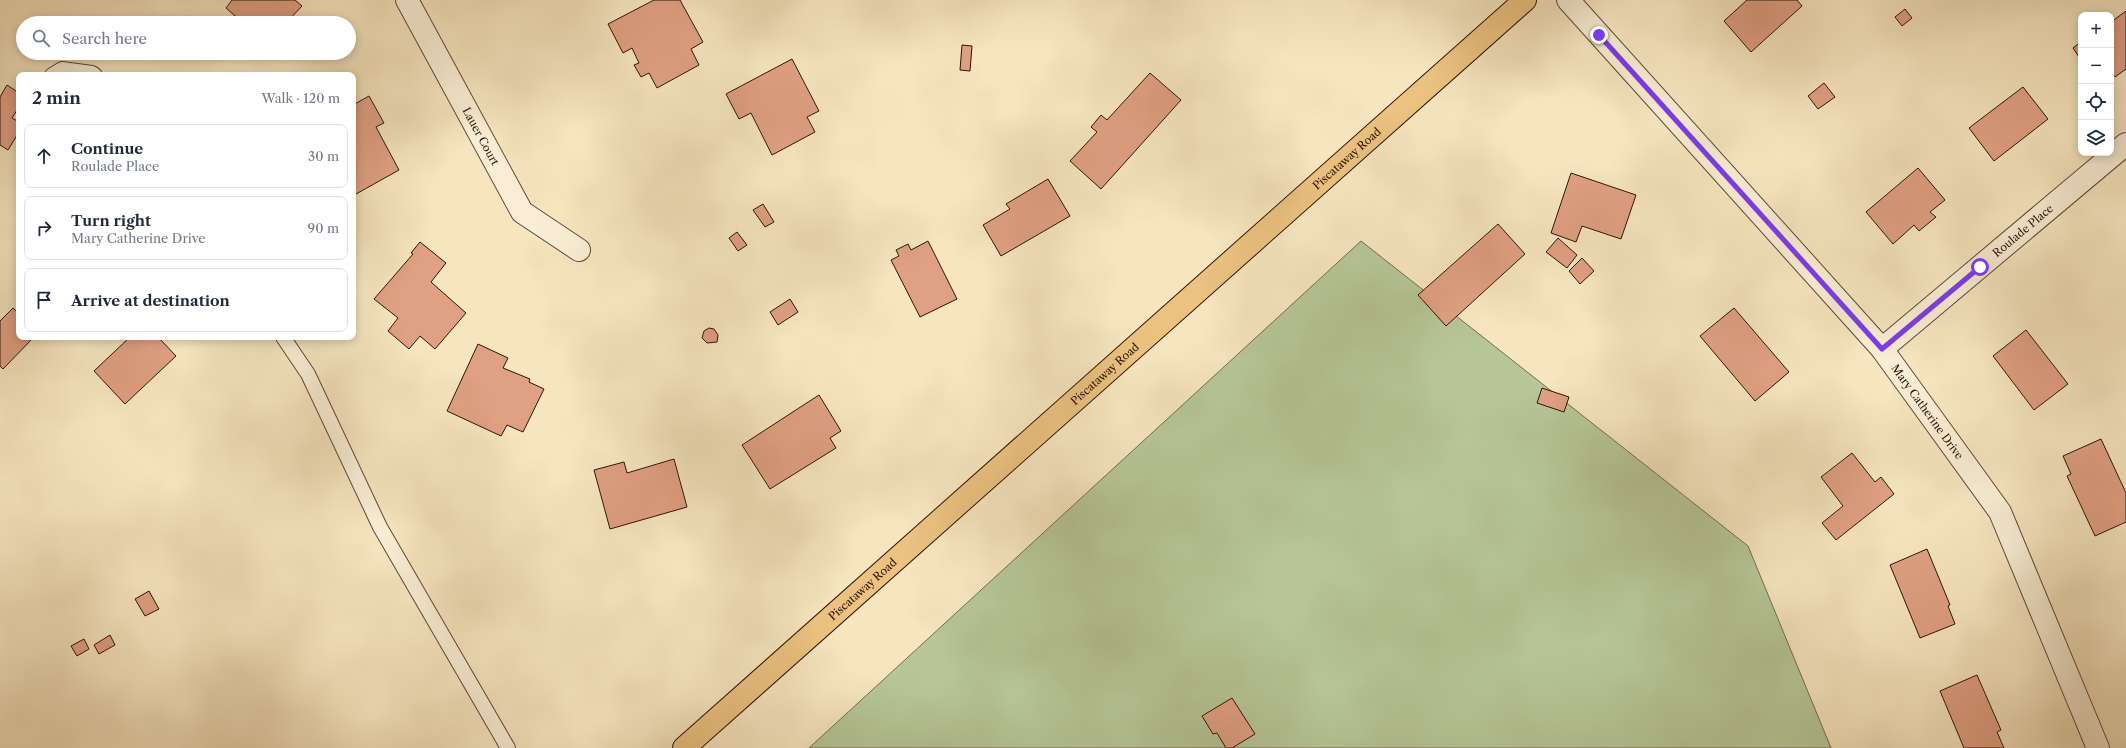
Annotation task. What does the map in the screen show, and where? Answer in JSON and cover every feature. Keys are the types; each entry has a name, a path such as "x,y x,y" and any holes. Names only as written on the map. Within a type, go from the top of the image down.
{"main road":[{"name":"Piscataway Road","path":"684,748 1525,0"}],"street":[{"name":"Lauer Court","path":"407,0 522,212 579,250"},
{"name":"Mary Catherine Drive","path":"1568,0 1882,349 2000,512 2098,748"},
{"name":"Roulade Place","path":"1882,349 2126,144"}],"lane":[{"path":"57,72 62,69 84,72"},
{"path":"285,340 308,374 380,527 508,748"}],"green space":[{"path":"1361,241 1748,546 1831,748 809,748"}],"building":[{"path":"232,0 295,0 302,6 293,16 235,16 226,8"},
{"path":"654,0 680,0 703,42 691,49 699,65 657,88 649,73 641,77 634,65 639,63 632,48 623,53 608,24"},
{"path":"1747,0 1797,0 1802,6 1751,52 1724,21"},
{"path":"1905,9 1912,18 1902,26 1895,17"},
{"path":"2126,11 2126,69 2115,77 2114,76 2114,20"},
{"path":"2078,44 2078,56 2073,48"},
{"path":"962,45 972,46 970,71 960,70"},
{"path":"792,59 819,111 807,117 815,132 772,155 751,113 739,119 726,94"},
{"path":"1150,73 1181,100 1101,189 1070,161 1097,132 1091,127 1101,115 1107,120"},
{"path":"1824,83 1835,97 1818,109 1808,96"},
{"path":"7,85 16,91 16,112 12,118 16,120 16,137 8,150 0,145 0,97"},
{"path":"2023,87 2048,119 1994,161 1969,128"},
{"path":"369,96 384,123 376,127 399,170 356,194 356,103"},
{"path":"1918,168 1945,200 1930,212 1936,217 1919,231 1914,225 1893,244 1866,212"},
{"path":"1571,173 1636,195 1621,239 1582,226 1576,242 1551,233"},
{"path":"1048,179 1070,216 1001,256 983,225 1010,209 1006,204"},
{"path":"763,204 774,222 765,227 753,210"},
{"path":"1498,224 1525,254 1446,326 1418,295"},
{"path":"737,232 747,245 738,251 729,238"},
{"path":"1558,238 1577,255 1567,268 1546,252"},
{"path":"928,241 957,299 920,317 891,260 899,256 896,250 908,244 911,250"},
{"path":"420,242 446,263 431,282 466,313 435,349 420,336 409,349 388,331 398,318 374,299 413,254 411,253"},
{"path":"1582,258 1594,271 1580,284 1569,271"},
{"path":"790,299 798,312 778,325 770,312"},
{"path":"13,308 16,311 16,340 31,340 3,369 0,366 0,321"},
{"path":"1734,308 1789,372 1755,401 1700,336"},
{"path":"709,328 714,329 718,335 717,342 707,343 702,338 704,331"},
{"path":"2026,330 2068,384 2034,410 1993,356"},
{"path":"127,340 161,340 176,356 125,404 94,371"},
{"path":"478,344 508,358 503,368 530,379 529,382 544,389 523,432 507,425 501,436 447,411"},
{"path":"1542,388 1569,397 1564,412 1537,403"},
{"path":"819,395 841,431 830,438 836,448 770,489 742,445"},
{"path":"2101,439 2126,493 2126,522 2095,536 2067,476 2071,474 2063,456"},
{"path":"1852,453 1875,482 1881,477 1894,494 1836,540 1822,523 1843,506 1821,477"},
{"path":"674,459 687,507 610,529 594,470 624,462 627,473"},
{"path":"1927,549 1950,605 1948,606 1955,624 1920,638 1890,565"},
{"path":"149,591 159,609 145,616 135,599"},
{"path":"110,635 115,645 99,654 94,645"},
{"path":"84,639 89,649 77,656 71,646"},
{"path":"1977,675 2001,730 1997,732 2004,748 1964,748 1940,691"},
{"path":"1232,698 1255,734 1232,748 1226,748 1217,733 1213,734 1202,716"}],"route":[{"path":"1599,35 1882,349 1980,267"}]}
